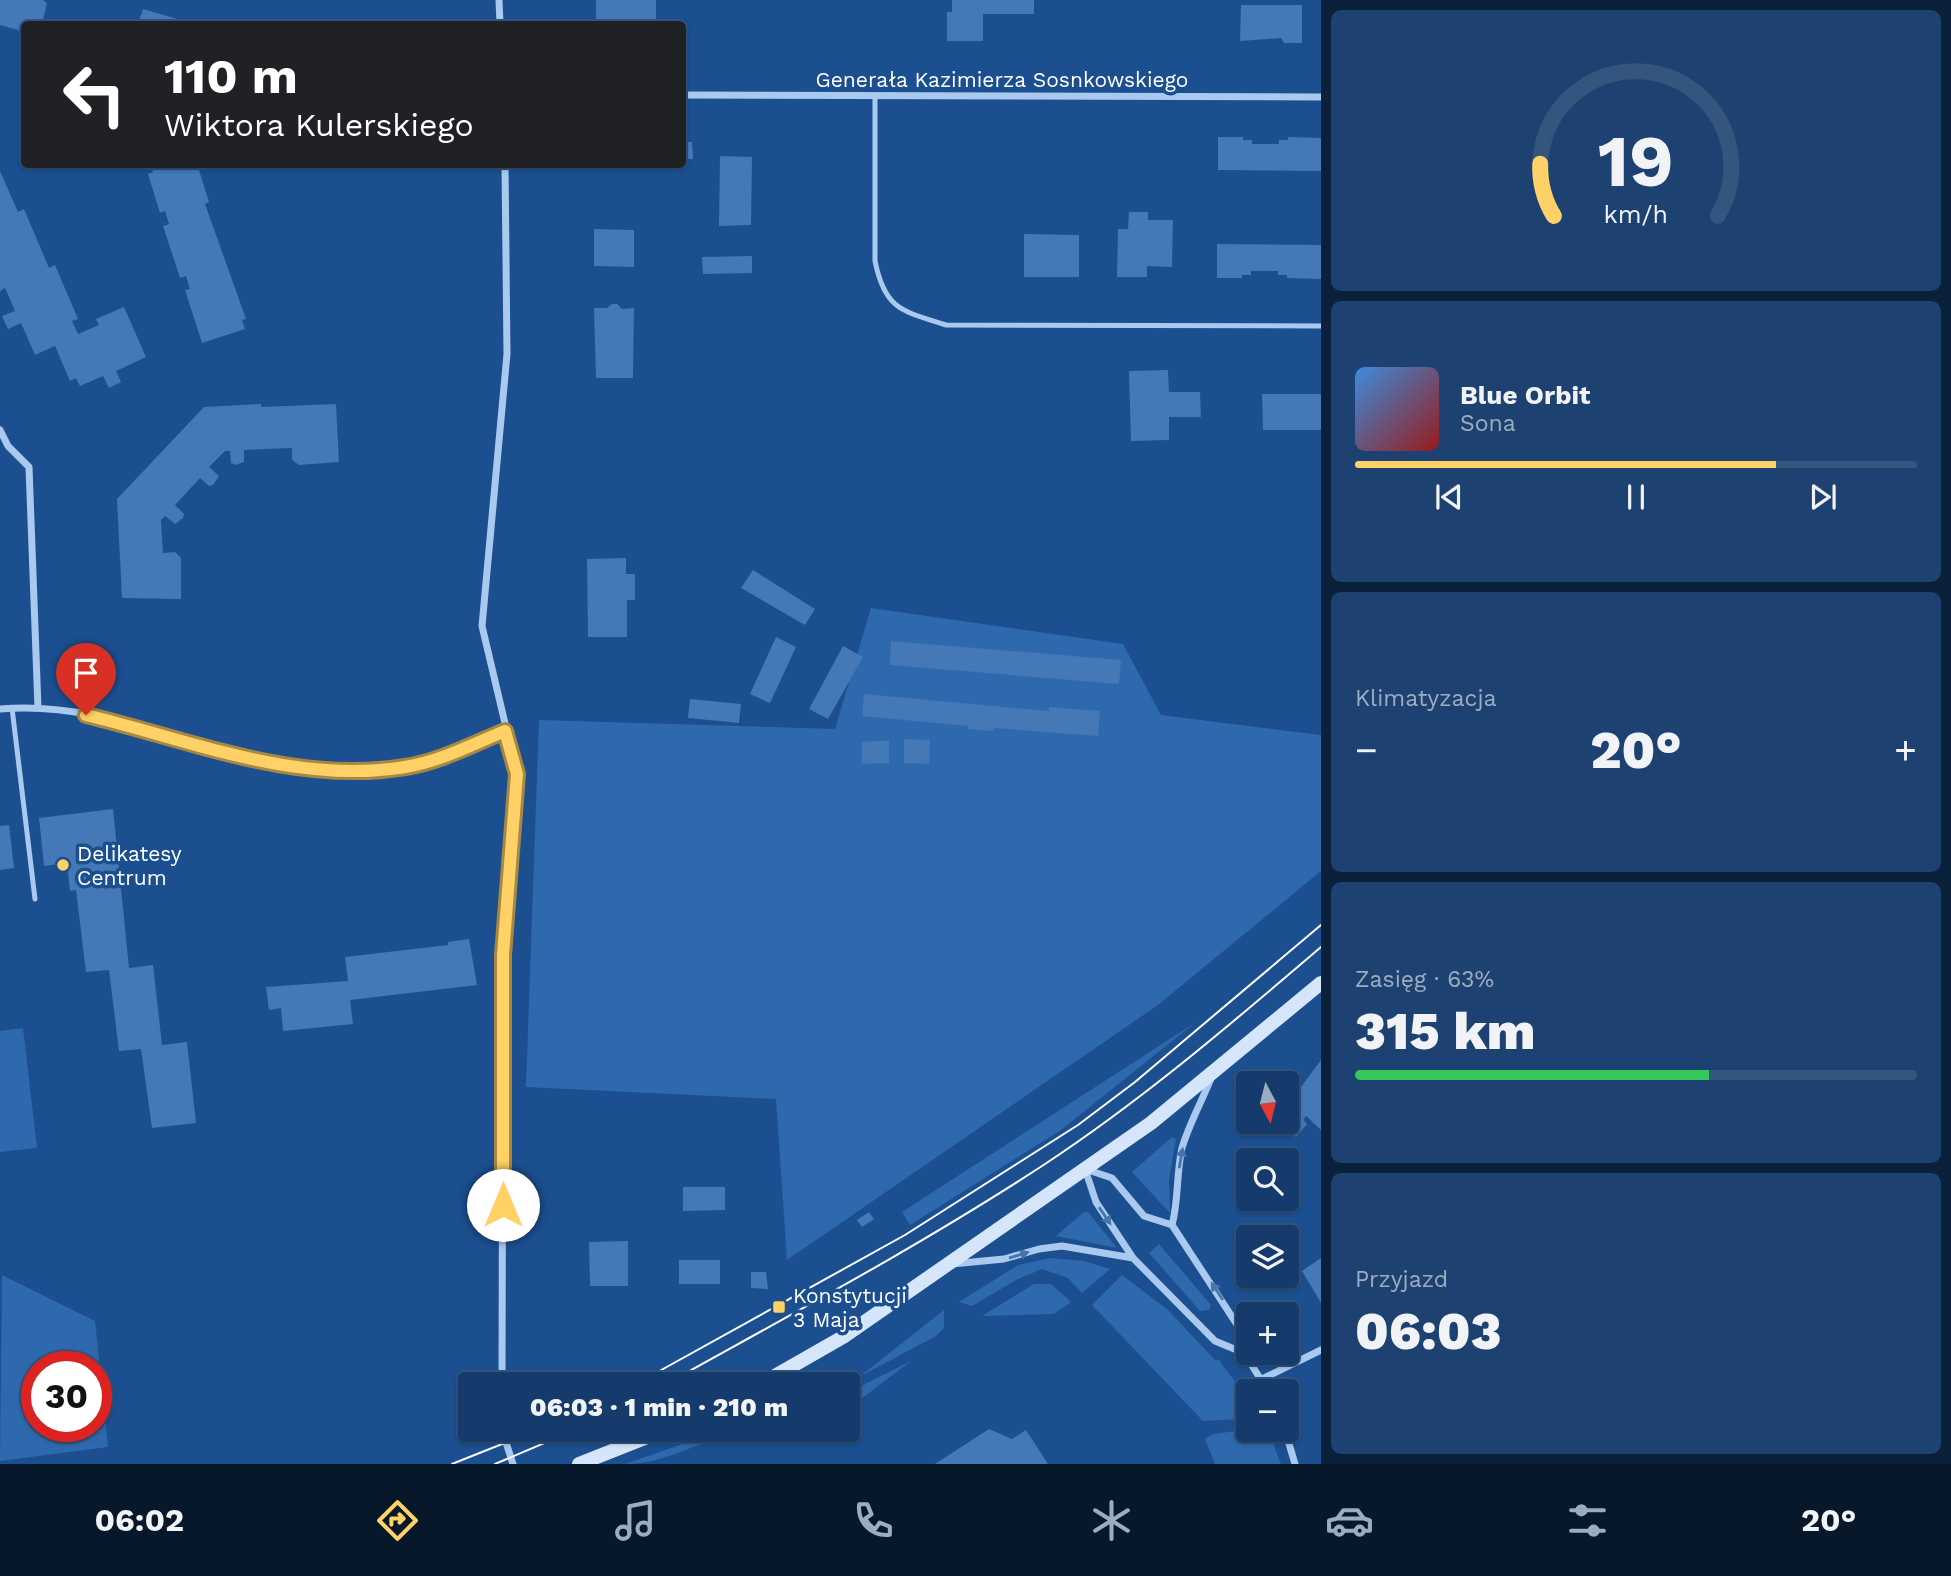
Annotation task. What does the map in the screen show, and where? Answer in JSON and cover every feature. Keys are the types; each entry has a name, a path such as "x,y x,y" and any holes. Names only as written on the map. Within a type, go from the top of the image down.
{"street":[{"path":"499,0 500,21"},
{"name":"Generała Kazimierza Sosnkowskiego","path":"686,95 1321,97"},
{"path":"502,1372 503,955 517,774 482,626 507,354 505,168"},
{"path":"0,430 8,446 29,467 38,708"},
{"path":"0,709 38,708 86,715 264,763 331,771 358,772 407,767 505,731"},
{"path":"782,1372 844,1337 1085,1169 1213,1074 1321,983"},
{"path":"1172,1225 1179,1201 1178,1173 1183,1147 1213,1074"},
{"path":"1085,1169 1112,1178 1144,1216 1172,1225 1236,1323"},
{"path":"1085,1169 1096,1202 1133,1258 1215,1341 1236,1350"},
{"path":"951,1264 1004,1259 1039,1249 1062,1246 1133,1258"},
{"path":"1253,1365 1262,1378 1321,1350"},
{"path":"506,1442 513,1464"},
{"path":"579,1464 635,1442"},
{"path":"1289,1442 1295,1464"}],"lane":[{"path":"875,96 874,261 880,288 894,305 946,325 1321,326"},
{"path":"12,708 35,899"}],"shaded area":[{"path":"871,608 1123,644 1161,715 1321,735 1321,871 1158,1005 787,1260 776,1099 526,1087 539,720 835,729"},
{"path":"1196,1022 1061,1130 910,1225 902,1212"},
{"path":"23,1028 37,1148 0,1152 0,1031"},
{"path":"1172,1137 1176,1139 1169,1180 1170,1213 1132,1172"},
{"path":"1084,1212 1088,1212 1117,1248 1056,1236"},
{"path":"1159,1244 1211,1305 1209,1310 1200,1311 1149,1253"},
{"path":"1050,1258 1084,1261 1110,1269 1082,1293 1068,1278 1042,1269 1018,1279 972,1306 959,1302 1018,1265"},
{"path":"2,1275 95,1321 98,1351 21,1351 21,1442 107,1442 108,1447 0,1461"},
{"path":"1122,1275 1168,1310 1216,1361 1218,1359 1236,1383 1236,1419 1203,1421 1092,1305"},
{"path":"1034,1284 1051,1284 1071,1302 1054,1314 982,1316"},
{"path":"944,1310 944,1328 936,1336 860,1376"},
{"path":"911,1361 860,1400 860,1386"},
{"path":"1236,1431 1236,1442 1273,1442 1281,1464 1215,1464 1205,1439 1214,1434"},
{"path":"688,1442 707,1442 651,1461 625,1464"}],"building":[{"path":"0,0 43,0 47,3 43,21 21,21 21,36 18,30 0,25"},
{"path":"596,0 656,0 656,21 596,21"},
{"path":"952,0 1034,0 1034,14 983,14 983,41 947,41 947,12 952,12"},
{"path":"1241,5 1302,5 1302,43 1284,43 1281,38 1240,41"},
{"path":"143,9 185,21 139,21"},
{"path":"1218,137 1243,137 1243,140 1252,140 1252,144 1279,144 1279,140 1288,140 1288,137 1321,138 1321,171 1218,170"},
{"path":"686,142 692,142 693,159 686,159"},
{"path":"720,156 752,157 751,225 719,226"},
{"path":"152,168 198,168 209,202 205,204 246,319 242,320 245,329 202,343 185,290 190,289 186,276 180,278 163,226 169,224 165,211 160,213 148,174 153,172"},
{"path":"0,171 18,212 24,209 49,268 55,265 78,319 72,321 78,334 99,325 96,319 124,307 146,357 116,371 121,382 109,388 103,376 80,386 76,378 70,381 55,346 35,355 21,323 8,329 2,316 15,311 5,288 0,291"},
{"path":"1129,212 1148,212 1148,220 1173,220 1172,267 1147,266 1147,277 1117,277 1118,229 1128,229"},
{"path":"594,229 634,230 634,267 594,266"},
{"path":"1024,234 1079,235 1079,277 1024,277"},
{"path":"1217,244 1321,245 1321,279 1287,278 1287,275 1278,275 1278,271 1251,271 1251,275 1242,275 1242,278 1217,278"},
{"path":"752,256 752,273 703,274 702,257"},
{"path":"617,304 622,309 634,308 633,378 596,378 594,308 607,308"},
{"path":"1168,370 1169,392 1200,392 1201,417 1169,417 1169,440 1131,441 1129,371"},
{"path":"1262,394 1321,394 1321,430 1263,430"},
{"path":"261,404 261,407 336,404 339,462 299,465 292,460 292,448 244,450 244,462 235,465 231,463 230,451 225,451 209,467 219,476 213,485 209,486 200,478 175,505 184,514 183,518 175,524 165,516 161,520 163,553 175,552 181,558 181,599 122,598 117,499 204,407"},
{"path":"626,558 626,574 635,574 635,600 627,600 627,637 588,637 587,559"},
{"path":"753,570 815,609 805,625 741,588"},
{"path":"776,637 796,647 770,703 750,694"},
{"path":"891,641 1121,660 1119,684 890,665"},
{"path":"843,646 863,657 828,719 809,709"},
{"path":"864,694 1049,711 1049,707 1100,711 1098,736 994,728 993,731 968,729 968,726 862,716"},
{"path":"690,699 741,704 739,723 688,718"},
{"path":"904,739 930,740 929,764 904,763"},
{"path":"889,741 889,763 862,764 862,742"},
{"path":"113,809 129,968 153,965 162,1045 187,1042 196,1123 152,1128 141,1049 119,1051 109,970 86,972 76,890 70,891 67,863 44,866 39,818"},
{"path":"9,825 14,868 0,870 0,826"},
{"path":"469,939 477,985 350,1000 353,1024 283,1031 281,1008 269,1010 266,987 348,981 345,957 448,945 448,942"},
{"path":"1321,1060 1321,1130 1306,1116 1303,1120 1307,1124 1299,1133 1299,1090"},
{"path":"683,1187 725,1187 725,1210 683,1211"},
{"path":"869,1212 874,1219 862,1227 857,1220"},
{"path":"628,1241 628,1286 590,1286 589,1242"},
{"path":"1321,1258 1321,1303 1302,1271"},
{"path":"679,1260 720,1260 720,1284 679,1284"},
{"path":"751,1272 766,1272 768,1289 751,1288"},
{"path":"989,1429 1012,1439 1026,1430 1048,1464 935,1464"}],"tram line":[{"path":"658,1372 905,1235 1078,1125 1135,1082 1321,925"},
{"path":"688,1372 903,1251 1042,1166 1150,1088 1321,947"},
{"path":"452,1464 507,1442"},
{"path":"495,1464 547,1442"}],"place":[{"name":"Delikatesy Centrum","path":"63,865"},
{"name":"Konstytucji 3 Maja","path":"779,1307"}],"route":[{"path":"86,715 264,763 318,771 358,772 407,767 441,757 505,731 517,774 503,955 503,1205"}]}
